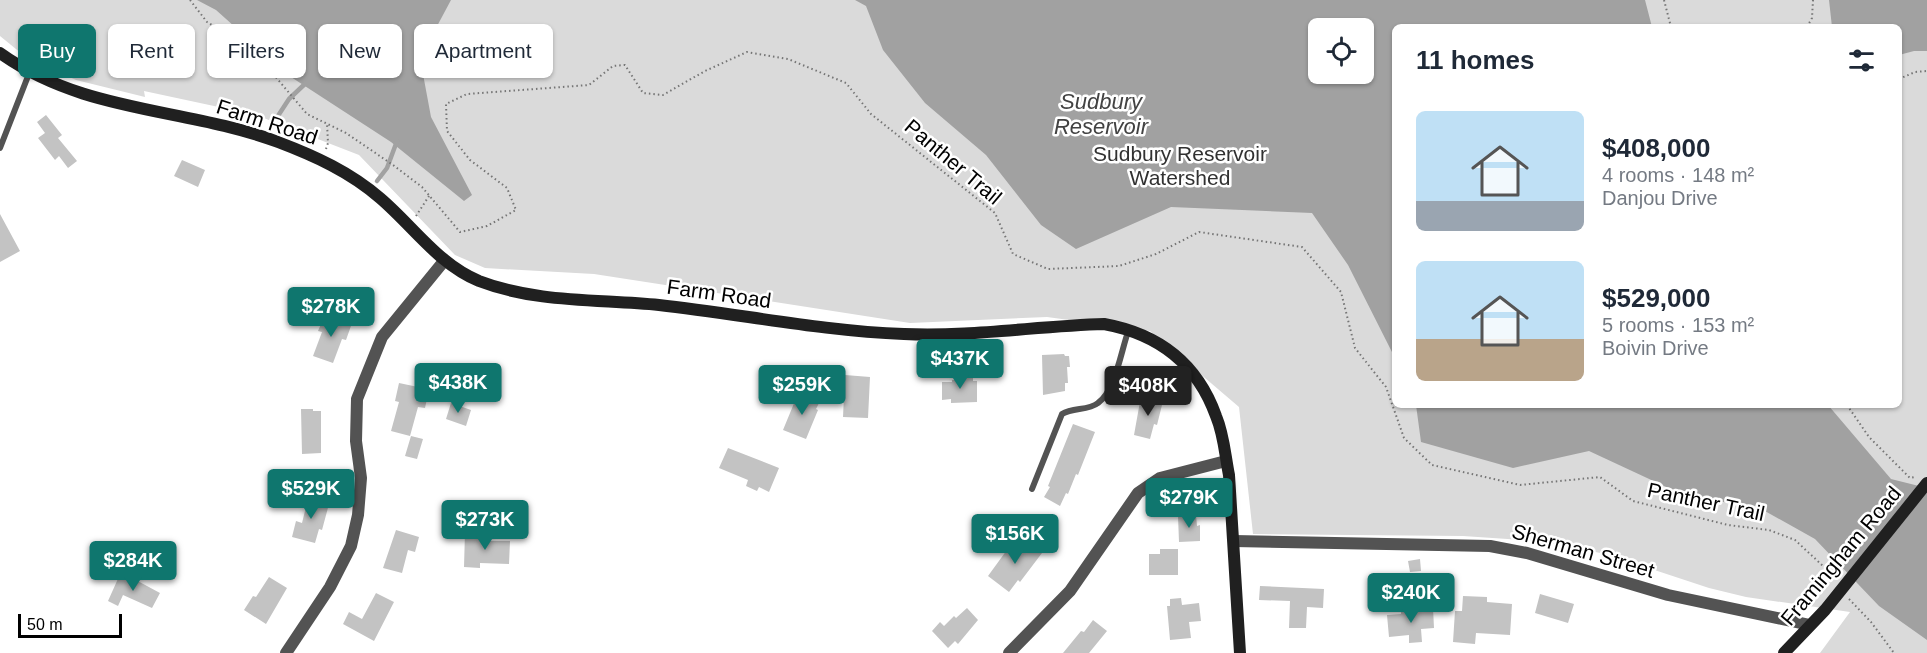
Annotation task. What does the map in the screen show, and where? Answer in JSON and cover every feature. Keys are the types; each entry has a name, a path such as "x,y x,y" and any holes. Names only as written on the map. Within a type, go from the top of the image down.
{"street":[{"name":"Farm Road","path":"0,53 18,64"},
{"name":"Farm Road","path":"46,78 92,98 244,132 323,160 358,180 382,200 444,261 476,279 506,290 536,296 660,305 845,330 907,335 1104,324 1129,328 1162,345 1185,364 1204,387 1217,417 1225,446 1234,541 1240,653"},
{"path":"286,653 330,587 351,546 358,515 361,478 356,441 357,399 382,337 444,261"},
{"path":"1009,653 1070,591 1138,493 1160,478 1226,461"},
{"name":"Framingham Road","path":"1784,653 1843,588 1924,479"},
{"name":"Sherman Street","path":"1234,541 1490,546 1527,553 1668,595 1810,625"}],"lane":[{"path":"0,148 27,78"},
{"path":"1032,489 1062,414 1069,410 1099,403 1111,386 1129,328"}],"path":[{"path":"190,0 207,22 246,46 283,83 307,114 327,123 328,143 323,160"},
{"path":"1664,0 1670,24"},
{"path":"1809,24 1812,18 1813,0"},
{"name":"Panther Trail","path":"327,123 387,160 422,187 460,232 487,226 516,210 507,188 470,160 447,131 446,104 466,94 589,85 614,66 625,64 644,93 663,95 705,71 747,52 788,59 846,83 871,114 995,213 1012,254 1048,269 1119,266 1156,254 1199,232 1302,247 1341,292 1355,348 1386,387 1392,404"},
{"path":"1902,78 1915,72 1927,71"},
{"path":"409,226 429,196"},
{"name":"Panther Trail","path":"1393,408 1404,438 1432,465 1520,485 1600,477 1633,501 1728,525 1769,530 1795,540 1843,588"},
{"path":"1849,408 1869,437 1911,478 1924,479"},
{"path":"1843,588 1894,653"}],"green space":[{"name":"Sudbury Reservoir Watershed","path":"0,0 1927,0 1927,653 1820,653 1850,612 1746,597 1709,588 1606,554 1536,541 1463,536 1253,534 1239,407 1150,331 1047,317 910,323 594,274 485,268 455,255 359,155 256,115 144,91 145,97 72,78 96,78 96,24 18,24 18,51 0,36"}],"water":[{"path":"197,0 451,0 438,24 414,24 414,78 424,78 431,117 472,195 464,201 391,142 293,78 306,78 306,24 232,24 216,10"},
{"name":"Sudbury Reservoir","path":"855,0 1645,0 1651,24 1392,24 1392,352 1348,265 1312,213 1171,207 1076,249 1041,225 986,155 925,103 883,50 866,6"},
{"path":"1829,0 1927,0 1927,51 1902,54 1902,24 1832,24"},
{"path":"1416,408 1831,408 1891,479 1927,488 1927,640 1879,606 1815,539 1756,506 1690,498 1589,451 1513,468 1421,442"}],"building":[{"path":"46,115 62,135 58,138 77,161 68,168 59,156 55,160 38,138 45,133 37,122"},
{"path":"182,160 205,170 198,187 174,176"},
{"path":"0,214 20,251 0,262"},
{"path":"324,317 352,323 346,340 342,339 333,363 313,356 322,332 318,331"},
{"path":"1064,354 1069,356 1070,367 1067,367 1068,383 1065,383 1065,391 1043,395 1042,355"},
{"path":"422,370 447,375 442,398 428,394 425,408 418,407 410,436 391,431 399,402 395,401 399,383 418,387"},
{"path":"845,375 870,377 868,418 843,417"},
{"path":"956,377 973,377 973,381 977,381 977,402 951,403 951,399 942,400 942,382 952,382 956,380"},
{"path":"802,394 820,401 806,439 783,430 797,396 800,398"},
{"path":"1141,396 1163,401 1157,425 1154,424 1150,439 1134,435"},
{"path":"451,403 471,410 466,426 446,419"},
{"path":"301,409 321,411 321,453 302,454"},
{"path":"1073,424 1095,432 1078,475 1076,474 1060,506 1044,497 1050,487 1048,486"},
{"path":"411,436 423,439 417,459 405,456"},
{"path":"728,448 779,468 769,492 759,487 757,491 746,486 748,480 719,468"},
{"path":"309,495 329,504 322,530 319,529 315,543 292,537 296,521 302,523"},
{"path":"1196,515 1197,526 1200,525 1200,541 1179,542 1178,516"},
{"path":"396,530 419,537 415,552 408,550 402,573 383,568"},
{"path":"465,532 481,533 481,541 510,541 509,564 480,563 480,568 464,567"},
{"path":"1027,541 1042,553 1020,582 1018,580 1009,592 988,576 1012,543 1020,549"},
{"path":"1160,549 1178,549 1178,575 1149,575 1149,554 1160,554"},
{"path":"1420,559 1421,571 1410,572 1408,561"},
{"path":"121,572 160,593 152,608 123,595 118,606 108,601"},
{"path":"269,577 287,588 266,624 244,610"},
{"path":"1260,586 1324,589 1323,608 1307,607 1306,628 1289,628 1290,601 1259,600"},
{"path":"376,593 394,602 374,641 343,624 349,612 362,619"},
{"path":"1540,594 1574,604 1568,623 1535,613"},
{"path":"1463,596 1487,597 1487,602 1512,604 1510,635 1476,633 1475,644 1453,642 1455,611 1462,611"},
{"path":"1181,598 1182,605 1199,603 1201,621 1189,622 1191,638 1170,640 1167,606 1170,606 1170,599"},
{"path":"967,608 978,620 958,644 955,641 948,648 932,631 940,622 944,626"},
{"path":"1433,608 1434,628 1421,629 1422,642 1409,643 1409,635 1389,637 1387,615 1401,614 1401,611"},
{"path":"1093,620 1107,631 1089,653 1063,653 1081,631 1084,632"}],"waterway":[{"path":"272,125 289,99 308,81"},
{"path":"377,181 387,168 397,141"}]}
